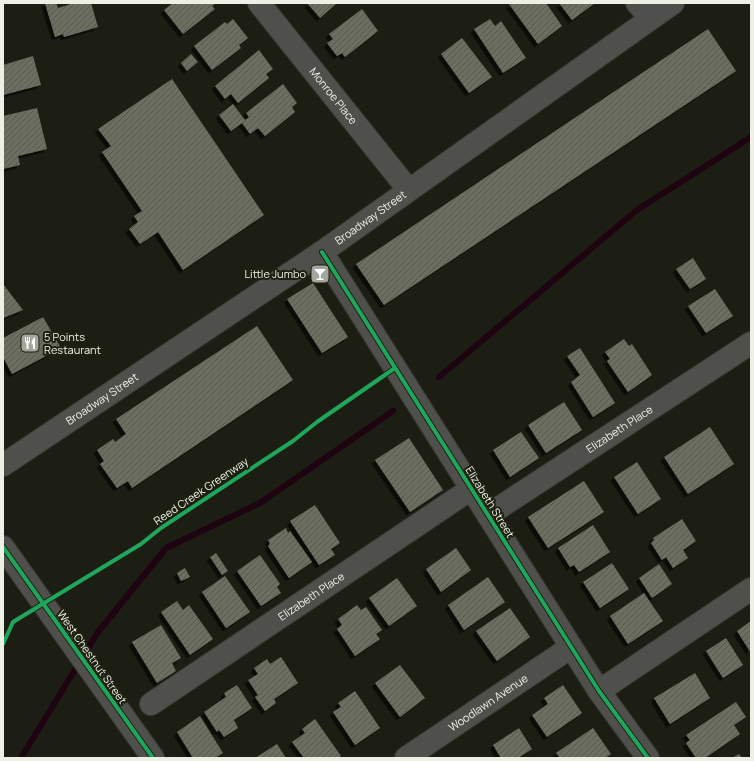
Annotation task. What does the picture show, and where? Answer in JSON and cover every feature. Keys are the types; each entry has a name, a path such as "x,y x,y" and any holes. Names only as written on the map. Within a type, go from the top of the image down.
{"street":[{"name":"Monroe Place","path":"259,3 408,189"},
{"name":"Broadway Street","path":"3,465 322,252 408,189 644,10 673,3"},
{"name":"Elizabeth Street","path":"322,252 599,691 648,758"},
{"name":"Elizabeth Place","path":"488,515 751,343"},
{"name":"Elizabeth Place","path":"151,704 471,489"},
{"name":"West Chestnut Street","path":"3,547 153,758"},
{"path":"599,691 751,589"},
{"name":"Woodlawn Avenue","path":"406,758 571,647"}],"building":[{"path":"45,3 56,3 58,8 74,3 91,3 98,27 64,37 63,34 55,37"},
{"path":"173,3 216,3 212,6 215,9 183,34 164,10"},
{"path":"307,3 337,3 320,18"},
{"path":"546,3 562,26 538,44 509,4"},
{"path":"559,3 595,3 572,20"},
{"path":"362,9 378,31 345,57 342,53 337,56 327,43 333,39 329,34"},
{"path":"233,19 248,38 239,45 241,48 212,70 194,46 225,22 227,24"},
{"path":"490,19 495,26 501,21 526,58 503,73 474,29"},
{"path":"708,29 736,71 384,305 356,264"},
{"path":"462,38 492,77 469,93 441,54"},
{"path":"259,50 273,69 266,74 269,78 238,103 231,94 225,99 215,86"},
{"path":"191,54 198,62 187,71 181,63"},
{"path":"33,56 41,85 3,95 3,65"},
{"path":"172,79 264,215 183,270 158,232 140,244 129,229 138,222 134,216 142,211 102,152 111,146 98,129"},
{"path":"283,84 297,103 292,107 295,112 265,136 258,128 250,134 242,123 231,131 219,115 233,104 245,120 249,117 246,113"},
{"path":"37,108 47,149 18,156 20,165 3,169 3,116"},
{"path":"693,258 706,279 690,289 676,269"},
{"path":"313,283 348,337 322,353 287,299"},
{"path":"3,284 23,310 3,318"},
{"path":"715,289 733,316 706,333 688,306"},
{"name":"5 Points Restaurant","path":"43,317 61,348 12,374 3,357 3,338"},
{"path":"257,326 293,380 132,488 128,481 117,488 100,464 104,461 97,450 113,439 115,442 126,434 116,419"},
{"path":"624,339 629,346 632,344 652,375 628,392 607,361 610,359 605,352"},
{"path":"580,348 615,403 593,417 571,382 580,375 567,356"},
{"path":"564,402 582,430 546,453 528,425"},
{"path":"710,427 734,464 688,494 664,457"},
{"path":"521,432 539,458 510,477 493,450"},
{"path":"409,438 443,490 410,512 375,460"},
{"path":"637,462 661,499 638,514 614,477"},
{"path":"584,481 604,512 548,548 528,517"},
{"path":"315,505 340,543 331,549 335,555 319,565 290,521"},
{"path":"682,519 696,541 683,550 688,558 673,568 666,557 662,560 651,543 654,540 653,538"},
{"path":"593,525 610,552 579,572 574,565 570,567 558,548"},
{"path":"286,528 288,533 290,531 312,562 289,578 268,546 270,544 268,540"},
{"path":"456,548 471,570 441,592 426,569"},
{"path":"216,553 228,571 222,575 210,557"},
{"path":"260,555 280,584 277,587 281,593 261,606 237,571"},
{"path":"612,563 629,589 600,608 583,582"},
{"path":"659,564 672,584 652,598 639,578"},
{"path":"185,568 190,577 181,581 177,573"},
{"path":"225,576 250,612 226,628 202,592"},
{"path":"488,577 505,602 464,630 448,605"},
{"path":"397,578 417,606 389,626 369,598"},
{"path":"644,593 663,621 628,644 610,616"},
{"path":"177,601 183,610 189,605 213,639 190,655 161,612"},
{"path":"357,605 361,610 366,607 382,630 376,634 380,639 355,656 337,629 342,625 338,619"},
{"path":"510,608 530,637 497,661 476,631"},
{"path":"751,621 751,653 737,631"},
{"path":"161,625 181,658 172,663 176,671 157,683 132,642"},
{"path":"726,638 743,665 723,678 706,651"},
{"path":"281,657 298,683 274,699 276,703 265,711 255,697 258,695 248,680 258,674 254,668 267,659 270,664"},
{"path":"400,665 425,698 400,717 375,683"},
{"path":"695,673 710,698 670,724 654,698"},
{"path":"237,685 252,708 234,720 238,728 224,737 219,730 217,732 204,712 226,697 224,693"},
{"path":"563,685 582,713 547,737 532,715 548,704 544,698"},
{"path":"355,691 380,728 355,745 333,712 341,707 338,703"},
{"path":"736,702 746,717 734,725 740,734 705,758 696,758 686,743 690,740 686,735"},
{"path":"200,716 223,753 215,758 193,758 177,732"},
{"path":"315,719 341,756 338,758 304,758 292,742 305,733 302,729"},
{"path":"519,728 532,749 518,758 501,758 493,745"},
{"path":"593,728 611,754 605,758 560,758 556,753"},
{"path":"277,744 286,758 255,758"},
{"path":"739,754 742,758 732,758"}],"waterway":[{"path":"439,377 637,210 751,137"},
{"path":"84,655 98,632 166,548 260,503 393,411"},
{"path":"21,758 79,663"}],"cycle path":[{"path":"322,252 599,691 648,758"},
{"name":"Reed Creek Greenway","path":"3,644 13,622 141,544 161,528 293,441 317,422 395,368"},
{"path":"3,547 153,758"}],"place":[{"name":"Little Jumbo","path":"320,274"},
{"name":"5 Points Restaurant","path":"30,343"}]}
